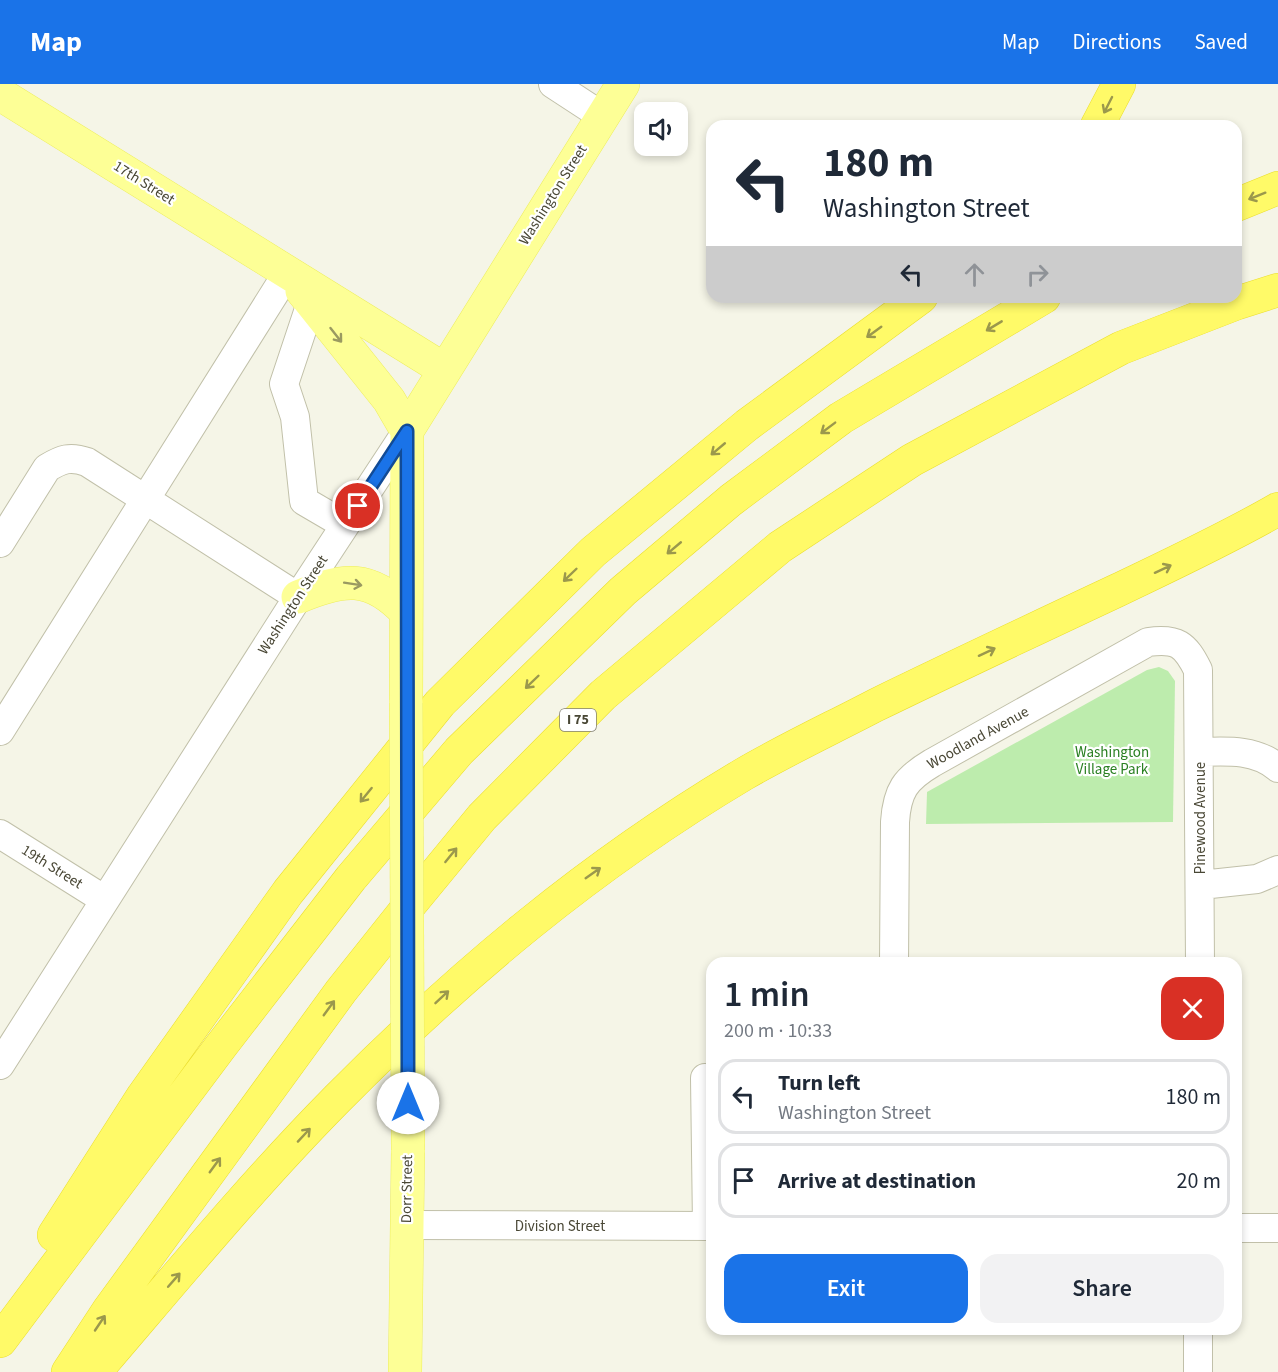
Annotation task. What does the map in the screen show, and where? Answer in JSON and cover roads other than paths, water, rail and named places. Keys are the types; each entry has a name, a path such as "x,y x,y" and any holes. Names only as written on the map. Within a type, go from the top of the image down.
{"highway":[{"path":"1100,120 1119,84"},
{"path":"1242,203 1278,188"},
{"name":"I 75","path":"1242,301 1278,290"},
{"path":"0,1320 143,1096 288,892 440,703 593,552 747,425 913,303"},
{"path":"0,1341 220,1046 336,897 459,751 623,591 731,500 841,418 1034,303"},
{"name":"I 75","path":"68,1372 108,1311 334,1001 408,907 482,818 603,695 780,548 912,460 1121,348 1237,303"},
{"path":"94,1372 336,1100 445,994 581,881 660,826 799,744 1220,541 1278,509"}],"main road":[{"name":"Washington Street","path":"407,431 623,84"},
{"name":"17th Street","path":"0,94 304,288 445,370"},
{"name":"17th Street","path":"304,288 389,400 407,431"},
{"name":"Dorr Street","path":"405,1372 408,1150 407,431"},
{"path":"298,597 326,586 345,582 366,586 386,594 406,612"}],"street":[{"path":"553,84 602,116"},
{"path":"0,731 146,500 304,288"},
{"path":"304,288 284,384 295,417 304,501 345,525"},
{"name":"Washington Street","path":"0,1065 298,597 407,431"},
{"path":"0,543 47,468 60,460 75,458 87,462 298,597"},
{"name":"Pinewood Avenue","path":"1148,642 1167,639 1179,644 1190,655 1198,670 1200,957"},
{"name":"Woodland Avenue","path":"894,957 896,800 905,785 925,767 1148,642"},
{"name":"Pinewood Avenue","path":"1200,752 1224,751 1261,756 1278,768"},
{"name":"19th Street","path":"0,834 105,900"},
{"name":"Pinewood Avenue","path":"1201,885 1257,879 1278,870"},
{"path":"705,1078 706,1108"},
{"name":"Division Street","path":"407,1225 706,1226"},
{"path":"1242,1228 1278,1228"},
{"path":"1198,1335 1198,1372"}],"park label":[{"name":"Washington Village Park","path":"1112,760"}]}
